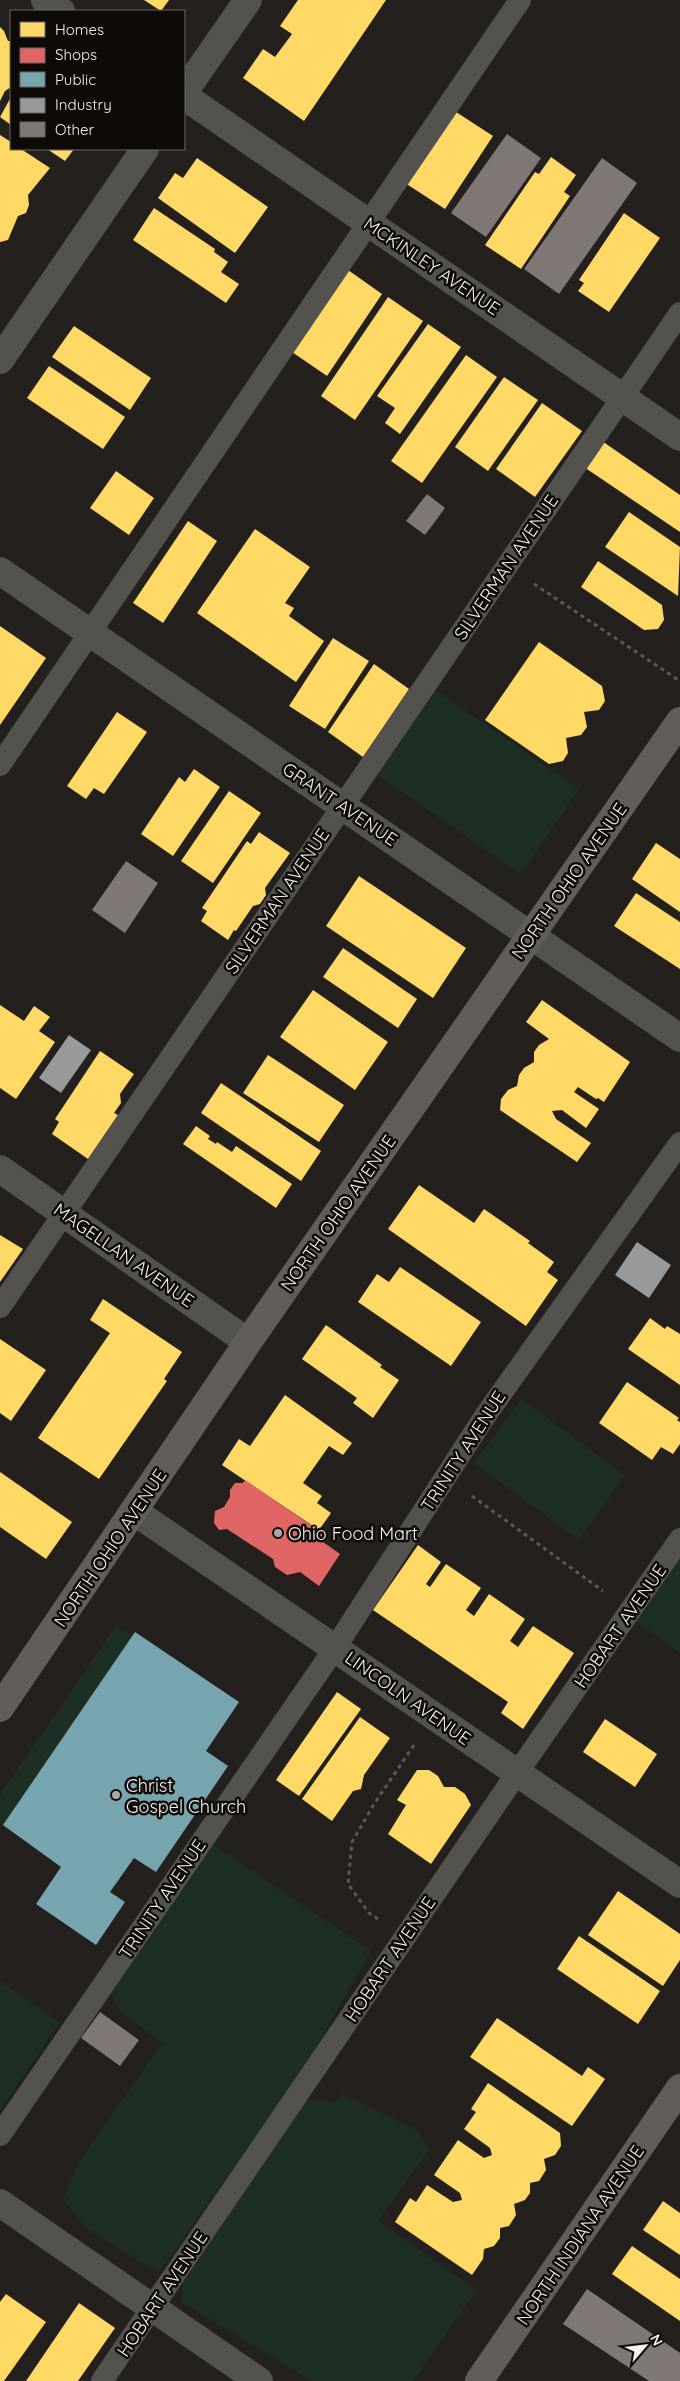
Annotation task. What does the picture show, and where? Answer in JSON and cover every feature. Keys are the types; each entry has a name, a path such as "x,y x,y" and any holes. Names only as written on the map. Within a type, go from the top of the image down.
{"street":[{"path":"45,0 60,10"},
{"path":"185,93 248,0"},
{"name":"MCKINLEY AVENUE","path":"185,95 680,437"},
{"path":"0,360 144,150"},
{"name":"GRANT AVENUE","path":"0,571 680,1038"},
{"name":"NORTH OHIO AVENUE","path":"0,1708 135,1512 248,1342 680,721"},
{"name":"MAGELLAN AVENUE","path":"0,1169 248,1342"},
{"name":"LINCOLN AVENUE","path":"135,1512 680,1884"},
{"name":"NORTH INDIANA AVENUE","path":"479,2381 680,2088"},
{"path":"0,2203 259,2381"}],"lane":[{"path":"0,765 92,634 368,222 520,0"},
{"name":"SILVERMAN AVENUE","path":"0,1307 680,313"},
{"name":"TRINITY AVENUE","path":"0,2135 335,1648 484,1416 680,1143"},
{"name":"HOBART AVENUE","path":"102,2381 517,1773 680,1539"}],"path":[{"path":"506,565 680,681"},
{"path":"446,1476 630,1611"},
{"path":"404,1940 370,1913 348,1884 352,1842 374,1804 434,1716"}],"green space":[{"path":"434,689 579,789 521,874 376,774"},
{"path":"521,1399 625,1475 579,1540 474,1463"},
{"path":"680,1557 680,1653 636,1621"},
{"path":"116,1626 133,1637 3,1825 0,1824 0,1795"},
{"path":"213,1845 371,1951 311,2056 159,2273 85,2228 63,2199 78,2163 162,2043 121,2012 110,1990"},
{"path":"0,1981 60,2022 0,2110"},
{"path":"342,2094 417,2130 429,2150 378,2221 477,2290 413,2381 312,2381 181,2302 183,2283 306,2100 335,2102"}],"building: Homes":[{"path":"144,0 169,0 162,10"},
{"path":"298,0 386,0 304,121 243,78 263,49 275,57 292,34 280,26"},
{"path":"0,27 8,41 10,41 10,88 5,91 0,101"},
{"path":"10,99 10,124 0,117"},
{"path":"453,110 493,136 445,209 405,183"},
{"path":"0,135 10,141 10,150 23,150 50,168 28,195 29,205 26,213 18,216 8,240 0,242"},
{"path":"48,150 73,150 65,161"},
{"path":"551,157 576,175 564,192 570,196 521,269 485,245 535,172 539,174"},
{"path":"197,158 268,207 235,253 158,198 175,173 183,178"},
{"path":"154,208 215,249 214,252 228,262 221,272 239,284 226,303 133,240"},
{"path":"624,213 660,238 609,312 578,291 584,283 579,280"},
{"path":"348,270 382,294 327,376 292,352"},
{"path":"388,297 423,321 355,420 321,396"},
{"path":"428,324 461,347 400,434 385,423 395,408 377,396"},
{"path":"74,326 151,378 130,410 52,357"},
{"path":"466,355 497,377 422,483 391,461"},
{"path":"49,366 125,417 103,449 27,398"},
{"path":"504,377 538,400 488,471 455,447"},
{"path":"542,403 582,431 535,497 496,469"},
{"path":"599,439 680,495 680,532 581,465"},
{"path":"116,471 154,498 129,535 90,508"},
{"path":"629,512 680,547 678,596 605,547"},
{"path":"188,521 217,541 163,623 133,603"},
{"path":"255,529 310,567 285,603 294,608 289,616 324,641 296,682 197,613"},
{"path":"598,561 662,605 664,620 658,629 644,630 581,587"},
{"path":"0,626 46,658 0,725"},
{"path":"333,638 369,661 325,729 289,706"},
{"path":"539,642 602,686 605,701 599,710 584,712 587,727 581,735 566,738 568,753 563,761 549,764 485,720"},
{"path":"374,664 409,689 363,757 328,732"},
{"path":"117,712 147,732 104,794 94,788 86,799 67,786"},
{"path":"194,769 220,787 173,856 141,834 179,777 185,782"},
{"path":"229,791 261,813 213,883 181,861"},
{"path":"259,832 290,853 265,888 266,895 260,904 253,906 228,940 201,921 207,911 202,908 247,841 251,844"},
{"path":"656,843 680,859 680,912 632,879"},
{"path":"359,876 466,948 433,998 326,926"},
{"path":"636,893 680,922 680,969 614,926"},
{"path":"343,948 417,999 398,1028 323,977"},
{"path":"313,990 388,1042 355,1090 280,1037"},
{"path":"542,1000 630,1062 604,1102 578,1087 574,1092 599,1109 586,1128 562,1110 552,1111 556,1119 591,1143 577,1162 500,1110 501,1099 508,1090 517,1086 519,1075 524,1068 534,1062 534,1052 539,1045 549,1039 526,1022"},
{"path":"0,1005 24,1021 34,1006 50,1017 39,1031 55,1042 16,1099 0,1088"},
{"path":"100,1051 134,1074 120,1094 121,1103 114,1113 118,1115 88,1159 52,1134 59,1122 55,1119"},
{"path":"268,1055 344,1105 319,1142 243,1093"},
{"path":"221,1083 321,1151 301,1181 201,1113"},
{"path":"196,1126 210,1136 208,1139 216,1144 217,1142 232,1152 236,1146 292,1184 276,1208 183,1144"},
{"path":"419,1185 474,1223 484,1209 530,1241 528,1243 554,1262 547,1272 558,1280 526,1326 388,1229"},
{"path":"0,1235 23,1249 0,1282"},
{"path":"400,1267 481,1322 451,1366 358,1302 377,1274 389,1282"},
{"path":"103,1299 182,1352 164,1379 167,1381 99,1479 38,1438 110,1333 90,1320"},
{"path":"650,1318 665,1329 667,1326 680,1334 680,1385 628,1349"},
{"path":"326,1325 382,1365 380,1367 399,1380 373,1418 353,1403 357,1398 302,1359"},
{"path":"0,1339 46,1370 11,1421 0,1413"},
{"path":"627,1382 679,1418 677,1420 680,1422 680,1444 673,1454 661,1447 652,1460 599,1423"},
{"path":"285,1395 352,1443 343,1455 329,1446 303,1483 322,1496 317,1503 331,1513 319,1530 222,1465 239,1439 250,1446"},
{"path":"0,1472 72,1522 46,1559 0,1527"},
{"path":"418,1545 441,1562 426,1584 430,1587 446,1564 481,1588 466,1610 474,1616 489,1594 525,1619 510,1641 518,1647 533,1626 574,1653 523,1729 501,1713 508,1702 373,1610"},
{"path":"337,1692 361,1709 299,1796 276,1780"},
{"path":"360,1717 390,1738 364,1775 361,1789 353,1791 332,1821 302,1799"},
{"path":"605,1719 657,1754 635,1787 583,1752"},
{"path":"417,1770 429,1770 438,1776 444,1787 455,1787 465,1794 471,1805 431,1864 388,1834 406,1805 397,1800"},
{"path":"618,1891 680,1934 680,1960 663,1986 588,1935"},
{"path":"579,1936 660,1991 638,2024 557,1969"},
{"path":"497,2018 582,2076 588,2067 605,2079 572,2126 470,2057"},
{"path":"488,2083 560,2133 561,2146 555,2155 544,2159 546,2170 539,2181 530,2183 530,2193 525,2200 514,2204 516,2215 509,2226 500,2228 500,2238 494,2246 484,2249 483,2259 472,2275 395,2222 410,2198 416,2202 427,2185 453,2202 462,2200 460,2193 434,2175 458,2140 484,2158 492,2155 490,2148 464,2129 476,2112 471,2109"},
{"path":"663,2201 680,2213 680,2255 643,2230"},
{"path":"632,2246 680,2279 680,2321 612,2274"},
{"path":"6,2294 46,2322 4,2381 0,2381 0,2302"},
{"path":"79,2303 115,2328 78,2381 26,2381"}],"building: Shops":[{"name":"Ohio Food Mart","path":"245,1480 327,1536 323,1542 340,1554 319,1586 300,1572 287,1575 275,1567 273,1559 227,1529 219,1530 214,1523 215,1511 224,1507 230,1497 230,1490 235,1483 243,1483"}],"building: Public":[{"name":"Christ Gospel Church","path":"135,1632 239,1702 206,1751 228,1766 156,1872 134,1858 110,1892 125,1902 96,1945 36,1904 61,1867 3,1825"}],"building: Industry":[{"path":"69,1035 91,1050 61,1093 39,1078"},
{"path":"637,1242 671,1265 649,1298 615,1275"}],"building: Other":[{"path":"507,134 541,158 486,237 451,213"},
{"path":"602,158 637,183 559,294 524,269"},
{"path":"427,494 445,508 425,535 406,521"},
{"path":"126,861 158,883 125,933 92,910"},
{"path":"100,2012 139,2040 120,2066 81,2038"},
{"path":"587,2289 680,2353 680,2381 649,2381 563,2324"}],"place":[{"name":"Ohio Food Mart","path":"278,1533"},
{"name":"Christ Gospel Church","path":"116,1795"}]}
